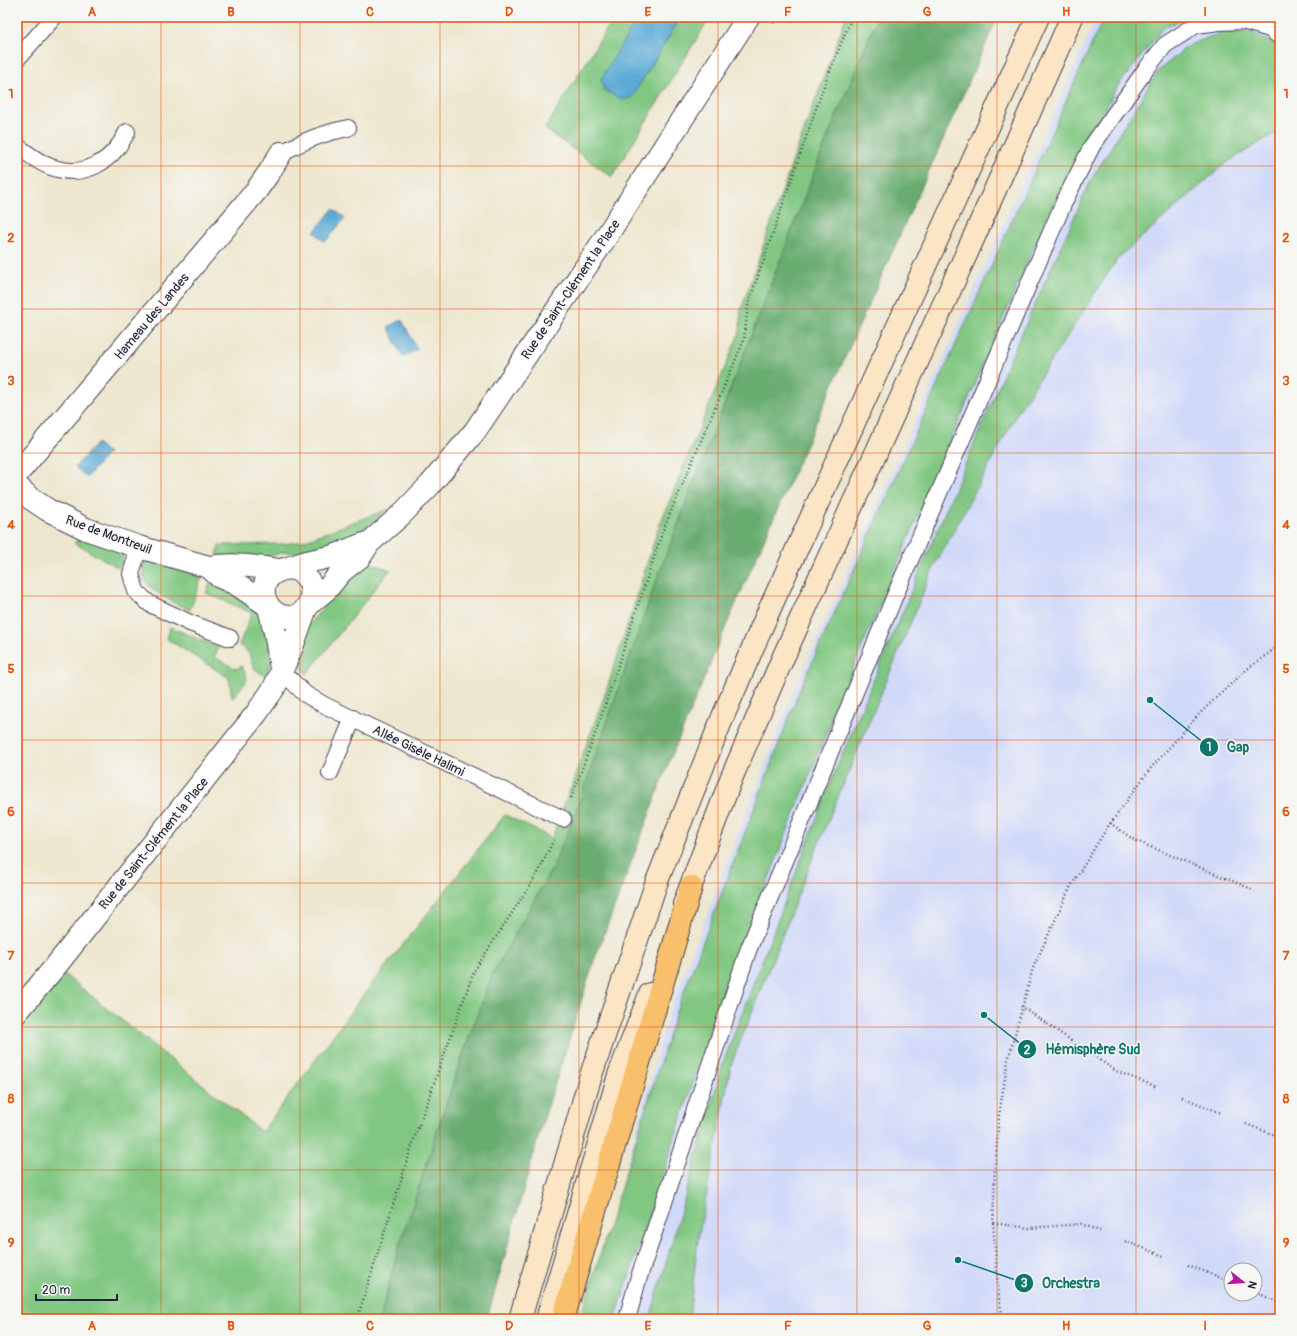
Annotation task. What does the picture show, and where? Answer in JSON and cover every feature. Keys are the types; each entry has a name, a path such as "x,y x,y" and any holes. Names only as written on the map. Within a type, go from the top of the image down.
{"highway":[{"path":"563,1319 691,887"}],"main road":[{"path":"520,1319 591,1075 657,881 718,728 769,610 1038,17"},
{"path":"547,1319 620,1075 731,779 782,660 971,244 1072,17"}],"street":[{"name":"Rue de Saint-Clément la Place","path":"268,606 278,614 287,617 301,613 327,589 342,571 360,557 369,543 401,515 430,485 475,430 602,243 748,17"},
{"name":"Hameau des Landes","path":"17,474 256,191 281,153"},
{"name":"Rue de Montreuil","path":"17,486 30,498 68,520 99,534 209,567 220,577 236,584 268,606"},
{"name":"Rue de Saint-Clément la Place","path":"280,673 276,637 268,606 264,597 265,584 272,574 283,569 334,556 352,548 369,543"},
{"name":"Rue de Montreuil","path":"209,567 223,564 283,569"},
{"name":"Rue de Saint-Clément la Place","path":"17,1012 55,967 256,714 274,688 311,599 312,589 308,579 301,572 297,570 283,569"}],"lane":[{"path":"17,58 54,17"},
{"path":"627,1319 638,1280 749,948 908,564 1064,202 1092,146 1150,63 1166,45 1196,25 1243,20 1270,29 1280,37"},
{"path":"281,153 326,132 348,128"},
{"path":"17,146 50,167 63,171 77,171 90,169 113,155 127,132"},
{"path":"139,546 131,574 136,591 150,604 230,638"},
{"name":"Allée Gisèle Halimi","path":"280,673 292,681 305,694 324,705 563,819"},
{"path":"330,773 353,718"}],"path":[{"path":"357,1319 413,1142 474,971 538,873 563,819 597,729 663,530 744,340 748,305 826,80 852,17"},
{"path":"1003,1319 999,1299 993,1223 994,1168 999,1114 1008,1060 1021,1006 1033,968 1070,888 1110,823 1150,769 1202,711 1247,669 1280,645"},
{"path":"1110,823 1141,843 1254,890"},
{"path":"1021,1006 1116,1071 1157,1087"},
{"path":"1182,1097 1221,1113"},
{"path":"1246,1124 1280,1137"},
{"path":"993,1223 1028,1228 1081,1224 1100,1231"},
{"path":"1124,1241 1164,1256"},
{"path":"1188,1265 1223,1279"},
{"path":"1263,1296 1280,1303"}],"shaded area":[{"path":"1097,17 1280,17 1280,1319 584,1319 669,1012 794,691"}],"green space":[{"path":"614,17 710,17 612,177 545,129"},
{"path":"846,17 878,17 829,134 657,579 575,814 553,867 492,975 456,1074 396,1257 380,1319 17,1319 17,1012 55,967 262,1132 364,994 505,815 552,838 609,683 658,529 740,331 741,310 792,163"},
{"path":"878,17 998,17 726,626 668,765 594,961 541,1128 487,1319 380,1319 396,1257 456,1074 492,975 553,867 575,814 657,579 829,134"},
{"path":"1104,17 1189,17 1163,28 1117,87 1045,221 845,686 719,1004 615,1319 580,1319 676,1012 800,689"},
{"path":"1223,32 1251,32 1276,45 1280,49 1280,130 1226,163 1118,258 1019,410 933,569 813,857 731,1065 698,1239 689,1319 650,1319 723,1063 833,776 1007,366 1091,180 1158,71 1189,45"},
{"path":"388,509 349,540 309,554 285,552 268,557 217,556 219,545 284,544 303,541"},
{"path":"81,537 125,553 119,568 74,543"},
{"path":"145,558 202,577 190,610 169,600 148,585 144,578 143,569"},
{"path":"368,562 390,570 307,674 296,661 307,626 322,609 327,599"},
{"path":"211,581 251,605 262,620 272,657 267,676 256,670 248,652 239,645 252,613 206,593"},
{"path":"170,627 219,648 214,657 236,669 241,666 247,676 246,682 232,698 229,678 167,639"}],"water":[{"path":"638,17 681,17 632,97 623,100 604,90 601,79"},
{"path":"333,209 345,218 325,242 314,232"},
{"path":"402,320 417,349 403,357 388,327"},
{"path":"97,443 108,453 87,477 75,467"}],"place":[{"name":"Gap","path":"1150,700"},
{"name":"Hémisphère Sud","path":"984,1015"},
{"name":"Orchestra","path":"958,1260"}]}
